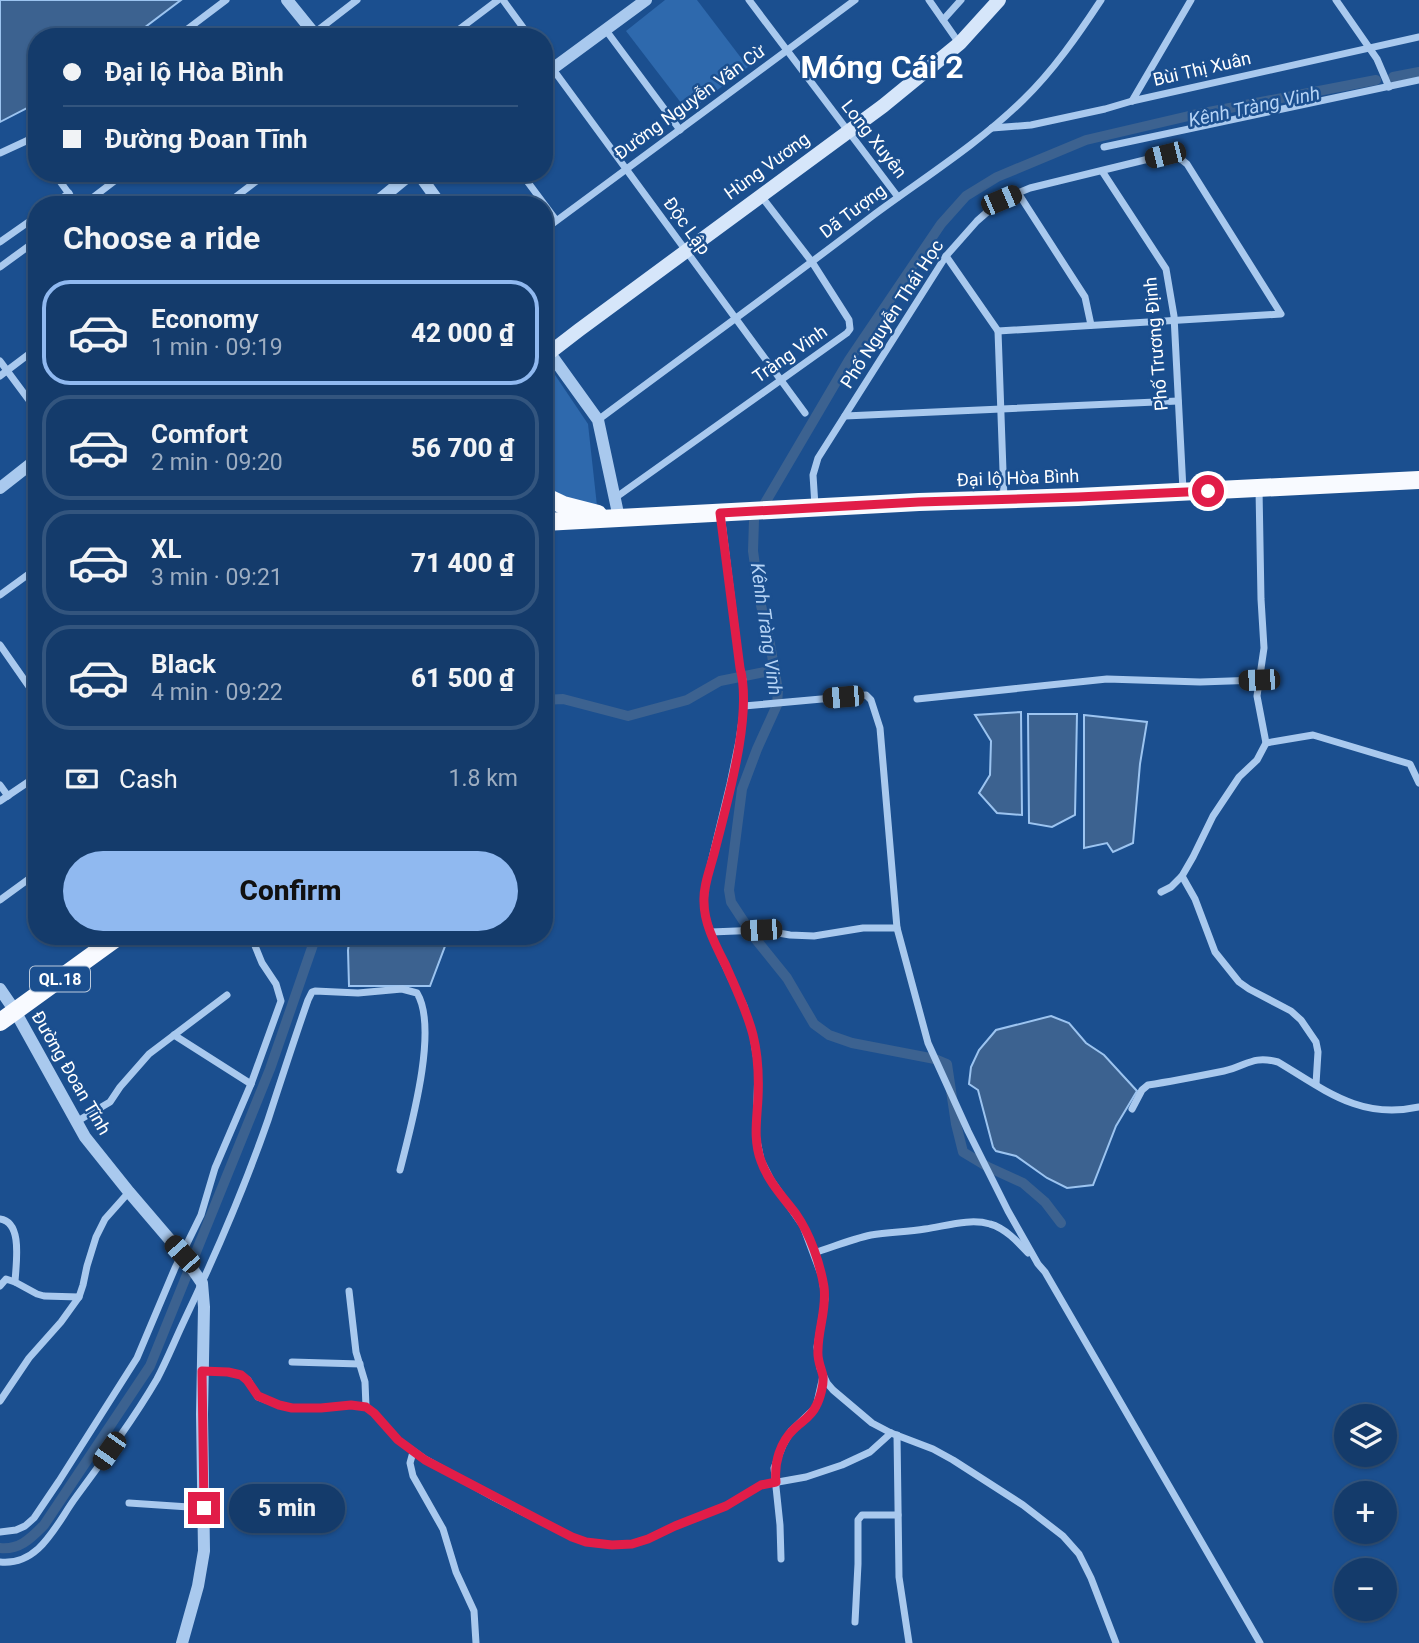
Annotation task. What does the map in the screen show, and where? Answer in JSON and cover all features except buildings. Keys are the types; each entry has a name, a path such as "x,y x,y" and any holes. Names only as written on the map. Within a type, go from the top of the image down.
{"highway":[{"name":"Đại lộ Hòa Bình","path":"619,518 1419,480"},
{"path":"553,500 577,510 619,518"},
{"path":"553,522 619,518"},
{"name":"QL.18","path":"0,1022 107,945"}],"main road":[{"name":"Hùng Vương","path":"553,348 915,80 960,43 999,0"}],"street":[{"path":"189,28 226,0"},
{"path":"288,0 307,28"},
{"path":"323,28 356,0"},
{"path":"461,28 500,0 523,28"},
{"path":"553,67 646,0"},
{"name":"Long Xuyên","path":"749,0 898,197"},
{"name":"Đường Nguyễn Văn Cừ","path":"553,222 855,0"},
{"path":"929,0 960,43"},
{"path":"943,20 961,0"},
{"name":"Dã Tượng","path":"598,420 992,128 1038,85 1078,36 1101,0"},
{"path":"1132,101 1191,0"},
{"path":"1336,0 1377,59 1389,88"},
{"path":"605,29 680,130"},
{"name":"Bùi Thị Xuân","path":"992,128 1031,125 1419,37"},
{"name":"Độc Lập","path":"553,77 626,169 804,413"},
{"path":"1104,147 1419,80"},
{"path":"0,153 28,139"},
{"name":"Phố Nguyễn Thái Học","path":"815,508 813,475 818,458 946,256 977,221 1001,200 1030,188 1165,155 1177,156 1187,164 1281,314 1174,321"},
{"name":"Phố Trương Định","path":"1102,171 1166,269 1174,321 1183,492"},
{"path":"60,182 71,196"},
{"path":"95,196 113,182"},
{"path":"237,196 255,182"},
{"path":"384,196 401,182"},
{"path":"65,196 69,193"},
{"path":"1018,193 1085,297 1091,326"},
{"name":"Tràng Vinh","path":"614,498 850,329 849,320 813,262 761,196"},
{"path":"553,216 556,220"},
{"path":"0,242 28,222"},
{"path":"0,267 28,247"},
{"path":"946,256 998,331 1004,500"},
{"path":"998,331 1174,321"},
{"path":"0,376 28,355"},
{"path":"0,361 28,399"},
{"path":"553,362 598,420 619,518"},
{"path":"845,416 1178,401"},
{"path":"0,488 28,466"},
{"path":"1161,892 1182,876 1213,816 1239,777 1257,760 1266,743 1257,696 1264,648 1259,488"},
{"path":"720,513 743,680 744,706 730,784 704,899 706,919 744,1006 753,1035 758,1067 756,1136 761,1160 771,1180 797,1216 822,1277 825,1299 817,1347 823,1376 833,1390 861,1415 894,1434 954,1460 1023,1505 1072,1544 1091,1578 1116,1643"},
{"path":"0,594 28,574"},
{"path":"0,645 28,685"},
{"path":"917,699 1107,679 1200,682 1259,680"},
{"path":"744,706 866,695 872,700 880,729 897,928 928,1043 965,1126 1038,1264"},
{"path":"1266,743 1313,735 1410,764 1419,783"},
{"path":"0,801 28,782"},
{"path":"0,785 8,796"},
{"path":"1182,876 1195,899 1215,952 1239,982 1291,1011 1317,1042 1315,1084"},
{"path":"0,900 28,880"},
{"path":"711,932 761,930 814,936 863,928 897,928"},
{"path":"0,1532 25,1527 59,1482 137,1358 184,1256 201,1215 215,1168 251,1083 281,1001 276,984 262,963 255,945"},
{"name":"Đường Đoan Tĩnh","path":"0,989 85,1137 200,1279"},
{"path":"0,1562 28,1557 47,1541 154,1383 267,1121 312,992 359,993 402,989 417,993 421,999 424,1056 400,1170"},
{"path":"76,1122 110,1102 141,1062 227,995"},
{"path":"174,1035 251,1083"},
{"path":"1132,1110 1142,1090 1148,1085 1230,1070 1257,1059 1278,1062 1345,1101 1366,1109 1419,1107"},
{"path":"0,1401 29,1357 61,1322 79,1297 96,1237 105,1219 129,1192"},
{"path":"0,1219 7,1220 13,1226 16,1235 16,1282"},
{"path":"814,1253 875,1235 973,1222 990,1224 1003,1230 1019,1243 1045,1272 1080,1330 1260,1643"},
{"path":"0,1286 6,1279 44,1296 79,1297"},
{"path":"182,1643 198,1586 204,1551 204,1307 200,1279"},
{"path":"349,1291 356,1352 365,1382 366,1407"},
{"path":"292,1362 360,1364"},
{"path":"202,1371 241,1375 258,1396 292,1408 351,1405 366,1407 413,1452 572,1537 586,1542 612,1545 632,1544 648,1539 726,1506 761,1485 806,1477 842,1465 870,1452 894,1434"},
{"path":"781,1559 774,1468 791,1431 816,1408 823,1376"},
{"path":"894,1434 899,1577 909,1643"},
{"path":"413,1452 410,1463 413,1476 443,1529 456,1572 474,1611 476,1643"},
{"path":"129,1503 204,1508"},
{"path":"855,1622 858,1520 862,1515 898,1515"}],"shaded area":[{"path":"0,0 181,0 144,28 28,28 28,108 0,122"},
{"path":"665,0 697,0 748,67 688,112 626,31"},
{"path":"553,372 588,424 597,506 553,493"},
{"path":"1021,712 1022,815 997,813 979,793 990,775 991,741 975,715"},
{"path":"1028,714 1077,714 1075,815 1052,827 1029,823"},
{"path":"1084,715 1147,722 1140,764 1133,843 1113,852 1107,843 1084,848"},
{"path":"349,945 445,945 430,986 349,986"},
{"path":"1051,1016 1069,1023 1086,1043 1104,1055 1137,1091 1116,1126 1093,1185 1067,1188 1047,1178 1016,1156 996,1151 978,1090 969,1084 971,1067 979,1050 996,1030"}],"waterway":[{"name":"Kênh Tràng Vinh","path":"1393,77 1419,72"},
{"name":"Kênh Tràng Vinh","path":"765,503 849,360 941,224 966,196 997,177 1086,140 1193,115 1376,80"},
{"name":"Kênh Tràng Vinh","path":"754,520 753,551 760,601 778,690 777,705 742,789 729,890 731,902 754,937 787,978 814,1024 829,1035 852,1043 935,1059 947,1064 963,1152 1023,1183 1045,1202 1061,1223"},
{"path":"553,700 563,699 628,716 687,700 720,681 775,670"},
{"path":"0,1548 19,1545 30,1539 44,1525 150,1366 270,1069 313,945"}],"district":[{"name":"Móng Cái 2","path":"882,67"}],"route":[{"path":"204,1508 202,1371 241,1375 262,1399 292,1408 351,1405 366,1407 398,1440 425,1460 586,1542 612,1545 632,1544 648,1539 726,1506 761,1485 776,1482 774,1468 787,1438 816,1408 819,1398 823,1376 817,1347 825,1299 822,1277 803,1226 765,1170 757,1148 758,1067 753,1035 744,1006 716,946 704,908 705,887 730,784 744,706 743,680 720,513 1208,491"}]}
